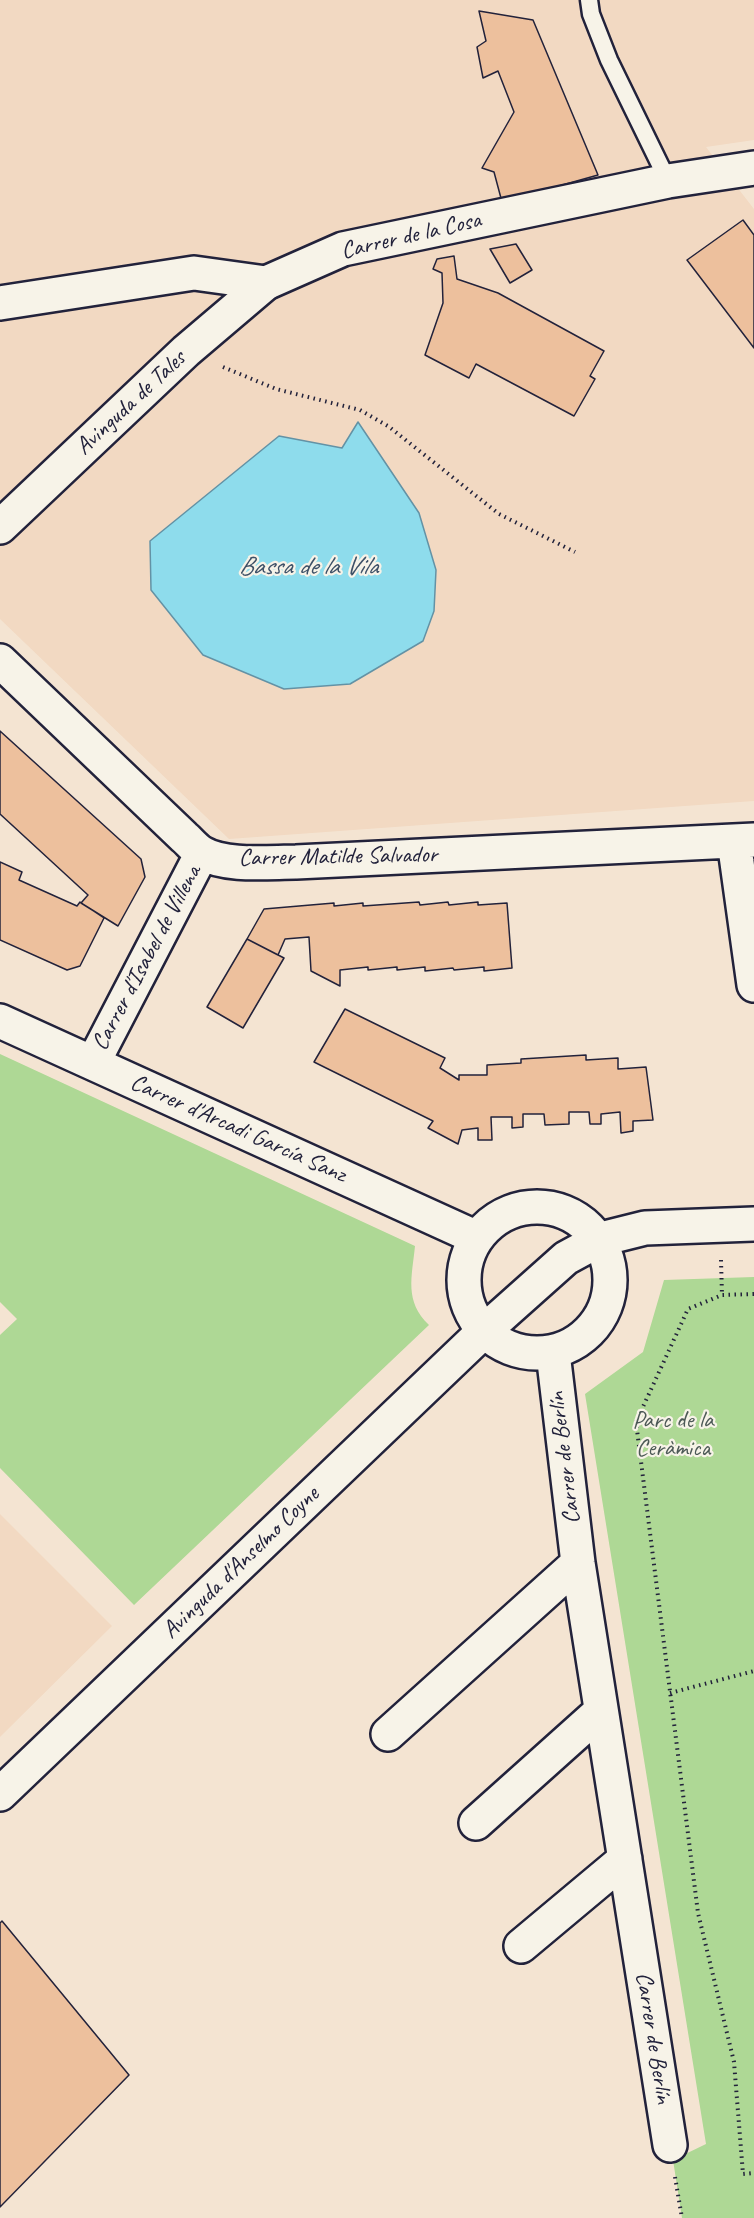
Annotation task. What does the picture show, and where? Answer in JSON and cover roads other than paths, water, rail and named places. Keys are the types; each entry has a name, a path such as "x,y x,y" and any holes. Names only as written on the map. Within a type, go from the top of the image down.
{"street":[{"name":"Carrer de la Cosa","path":"266,283 343,249 668,181 754,168"},
{"path":"0,303 194,273 266,283"},
{"name":"Avinguda de Tales","path":"0,527 186,351 266,283"},
{"name":"Carrer Matilde Salvador","path":"0,661 202,853 227,860 296,861 744,841"},
{"path":"744,841 754,985"},
{"name":"Carrer d'Isabel de Villena","path":"93,1063 202,853"},
{"name":"Carrer d'Arcadi García Sanz","path":"0,1021 475,1237"},
{"path":"539,1205 574,1215 601,1239 613,1286 594,1330 553,1353 515,1352 483,1332 465,1303 463,1268 475,1237 503,1213 539,1205"},
{"name":"Avinguda d'Anselmo Coyne","path":"0,1794 483,1332 566,1258 601,1239 645,1228 754,1224"},
{"name":"Carrer de Berlín","path":"553,1353 578,1563 670,2145"},
{"path":"388,1734 578,1563"},
{"path":"476,1823 601,1711"},
{"path":"521,1946 625,1859"}],"lane":[{"path":"590,0 591,14 609,60 668,181"}],"water":[{"name":"Bassa de la Vila","path":"358,422 419,513 436,570 434,611 423,641 350,684 284,689 203,655 151,590 150,541 279,436 342,448"}],"park label":[{"name":"Parc de la Ceràmica","path":"673,1435"}]}
